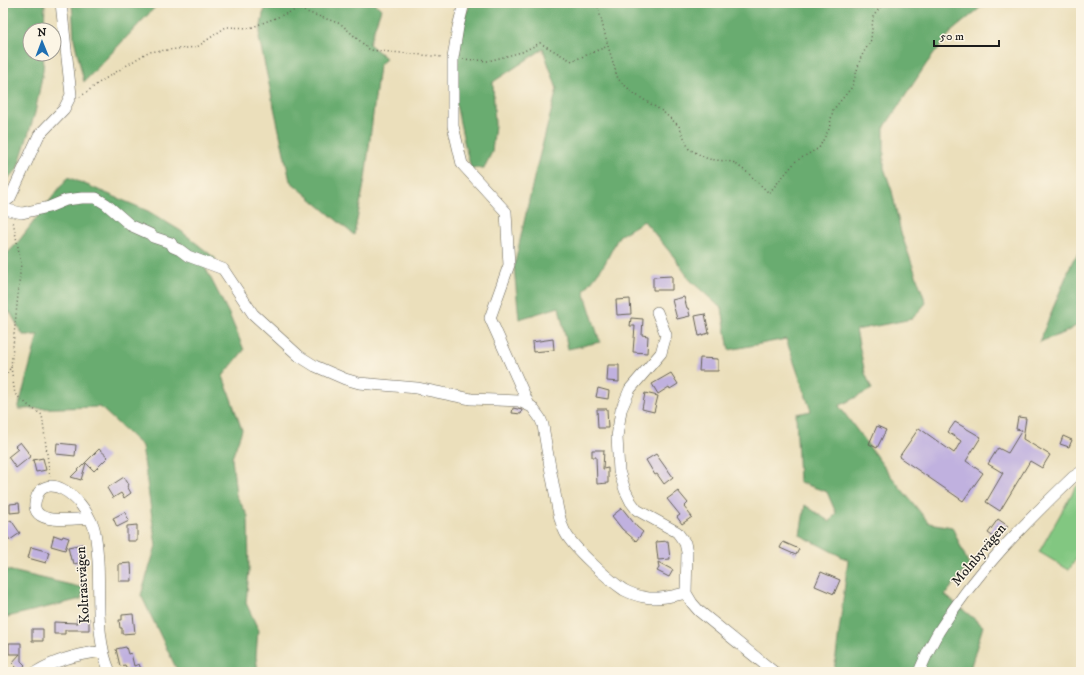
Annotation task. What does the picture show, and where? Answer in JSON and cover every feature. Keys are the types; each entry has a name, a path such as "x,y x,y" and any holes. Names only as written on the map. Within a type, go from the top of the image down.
{"street":[{"path":"61,3 71,95 64,109 39,135 6,208 22,213 49,208 66,200 96,198 106,204 130,225 150,234 153,238 171,243 173,247 188,256 223,269 254,314 299,356 320,369 344,379 359,383 416,388 472,399 519,400 529,405 537,412 543,425 558,514 569,540 614,582 630,593 645,598 686,593"},
{"path":"464,3 453,58 453,126 462,164 506,212 509,265 490,318 529,405"},
{"path":"658,312 666,335 661,353 630,389 621,410 617,437 619,471 625,490 637,510 677,532 685,542 687,552 686,593 692,603 699,611 774,672"},
{"name":"Molnbyvägen","path":"918,672 938,632 982,573 1018,531 1073,477 1081,472"},
{"path":"51,486 43,487 37,495 35,504 38,514 53,520 88,518"},
{"name":"Koltrastvägen","path":"51,486 63,489 73,497 83,508 92,524 97,547 99,617 103,651 110,672"},
{"path":"36,672 57,661 103,651"}],"path":[{"path":"597,3 618,79 633,93 662,111 679,126 689,149 708,159 733,162 748,173 769,193 796,161 819,148 829,129 833,110 852,87 861,57 871,40 873,17 882,3"},
{"path":"64,109 100,82 148,52 197,47 226,27 250,28 298,9 341,24 370,50 488,62 522,52 540,43 572,61 608,46"},
{"path":"6,208 21,263 11,367 15,394 29,406 42,414 51,486"},
{"path":"3,380 11,367"}],"green space":[{"path":"3,3 45,3 44,22 22,22 22,62 44,62 43,71 35,113 17,170 3,183"},
{"path":"72,3 159,3 84,82 74,39"},
{"path":"268,3 375,3 381,9 369,44 386,58 379,66 365,179 354,235 290,181 259,38 263,14"},
{"path":"471,3 986,3 952,31 927,63 884,128 884,168 892,191 901,233 926,303 912,319 856,330 865,373 872,389 839,406 891,476 929,523 952,527 969,565 945,595 983,626 971,666 973,672 834,672 848,560 800,535 805,505 830,522 836,513 827,492 799,482 796,414 811,411 786,339 729,350 722,309 690,280 674,257 644,221 619,236 604,265 584,291 600,342 568,349 559,307 519,319 514,267 535,173 557,89 543,49 493,82 495,125 492,152 484,168 471,168 456,104 456,68 465,15"},
{"path":"68,177 148,211 181,231 216,259 205,267 229,314 244,350 223,376 242,430 232,458 236,495 248,516 249,571 246,603 258,629 256,657 258,672 178,672 141,595 156,546 142,446 100,407 18,409 38,335 23,335 10,312 3,317 3,258 18,242"},
{"path":"1081,250 1081,323 1064,333 1039,342 1073,260"},
{"path":"1081,484 1081,550 1069,570 1039,552 1075,488"},
{"path":"3,569 84,588 81,599 3,618"}],"building":[{"path":"672,276 672,290 653,290 653,277"},
{"path":"684,297 690,316 677,319 672,300"},
{"path":"630,299 631,314 617,315 616,300"},
{"path":"705,314 709,333 699,336 695,316"},
{"path":"631,318 643,319 642,335 648,336 647,353 633,352 635,326 630,326"},
{"path":"553,339 554,350 533,352 532,342"},
{"path":"700,358 718,359 718,371 699,371"},
{"path":"608,365 619,365 619,382 607,381"},
{"path":"671,373 678,384 670,389 669,387 658,394 652,384"},
{"path":"598,388 609,391 608,399 596,397"},
{"path":"645,393 658,396 654,412 642,409"},
{"path":"513,408 522,410 521,414 512,413"},
{"path":"597,409 607,409 608,428 598,428"},
{"path":"1018,417 1026,418 1023,439 1050,455 1042,468 1030,461 1000,511 986,502 1003,473 988,464 998,448 1008,453 1022,430 1016,429"},
{"path":"955,422 981,437 966,461 983,473 963,501 899,457 919,428 954,453 961,441 948,432"},
{"path":"877,426 886,430 877,448 869,444"},
{"path":"1063,436 1072,440 1069,447 1060,444"},
{"path":"20,442 31,456 16,468 8,457 18,449 15,446"},
{"path":"57,443 76,445 75,456 56,454"},
{"path":"99,449 108,457 94,471 86,463 81,480 71,477"},
{"path":"592,450 604,450 603,469 608,468 608,483 597,484 596,457 592,457"},
{"path":"656,454 673,477 664,484 657,474 655,475 646,460"},
{"path":"43,458 46,470 36,472 33,460"},
{"path":"124,477 129,485 127,486 131,493 124,498 121,493 113,498 107,488"},
{"path":"678,491 688,503 684,507 692,517 682,524 677,517 680,515 667,499"},
{"path":"19,503 20,512 10,513 10,504"},
{"path":"622,508 637,527 643,532 636,541 622,529 612,516"},
{"path":"125,512 129,521 117,527 113,518"},
{"path":"998,519 1008,526 998,540 988,533"},
{"path":"11,520 20,533 10,540 3,530 3,525"},
{"path":"137,525 137,541 127,541 127,526"},
{"path":"54,535 62,538 63,536 69,538 65,550 51,546"},
{"path":"668,541 670,559 658,560 656,542"},
{"path":"783,542 799,549 796,555 780,548"},
{"path":"83,544 86,561 74,564 73,560 71,560 68,547"},
{"path":"31,547 49,552 46,563 28,558"},
{"path":"658,562 673,570 669,577 657,571 659,568"},
{"path":"131,563 132,581 119,581 119,564"},
{"path":"821,572 840,580 834,594 815,586"},
{"path":"133,614 135,633 122,634 122,628 120,628 119,620 122,620 122,615"},
{"path":"77,618 89,618 89,630 65,630 65,634 54,634 54,622 77,623"},
{"path":"32,629 43,629 43,641 32,641"},
{"path":"9,643 21,643 21,661 25,665 20,671 12,663 20,654 9,654"},
{"path":"126,647 128,654 131,653 134,666 139,664 142,672 120,672 127,669 125,665 120,666 116,649"}]}
